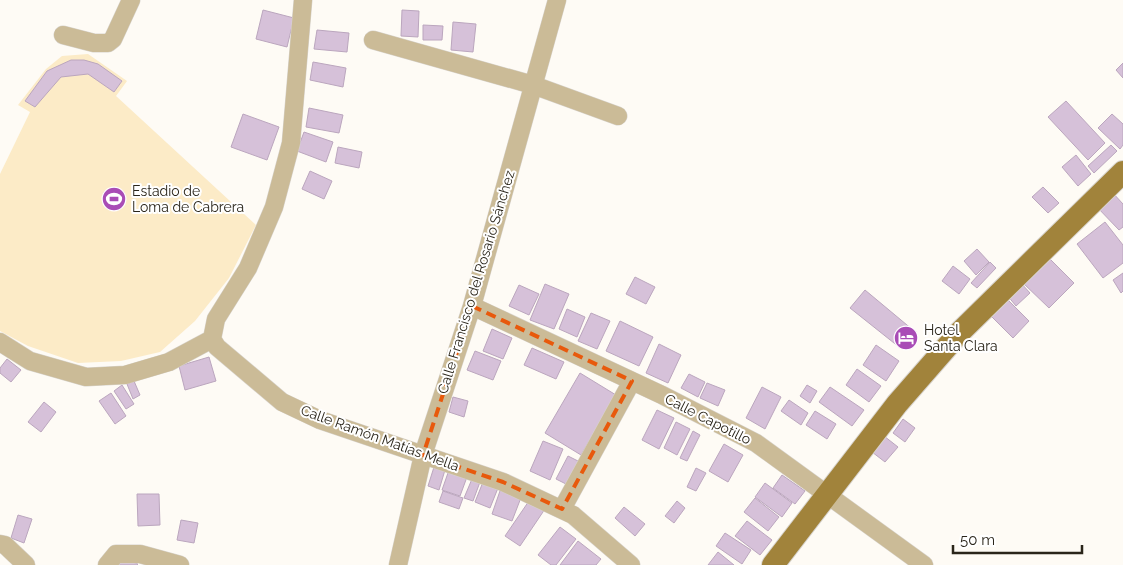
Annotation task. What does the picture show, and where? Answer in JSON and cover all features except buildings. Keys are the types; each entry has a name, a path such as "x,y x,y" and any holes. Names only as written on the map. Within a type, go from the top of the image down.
{"main road":[{"path":"773,565 897,404 958,333 1123,172"}],"street":[{"path":"63,35 94,43 108,43 113,39 131,0"},
{"path":"0,342 30,361 86,377 126,375 169,362 212,339 216,319 248,268 260,242 274,207 284,170 291,143 303,0"},
{"name":"Calle Francisco del Rosario Sánchez","path":"398,565 423,455 472,306 557,0"},
{"path":"372,40 533,85 618,116"},
{"name":"Calle Capotillo","path":"472,306 632,381 756,443 924,565"},
{"name":"Calle Ramón Matías Mella","path":"212,339 217,347 240,368 282,402 320,420 503,482 562,509 573,515 631,565"},
{"path":"562,509 632,381"},
{"path":"0,544 6,545 26,565"},
{"path":"107,565 116,554 140,554 180,565"}],"highlighted area":[{"path":"472,306 632,381 562,509 503,482 423,455"}],"shaded area":[{"name":"Estadio de Loma de Cabrera","path":"88,54 127,81 116,96 256,225 229,278 195,321 160,352 121,361 78,363 28,346 0,331 0,174 30,112 18,105 46,69 62,56"}],"place":[{"name":"Estadio de Loma de Cabrera","path":"114,199"},
{"name":"Hotel Santa Clara","path":"906,338"}]}
